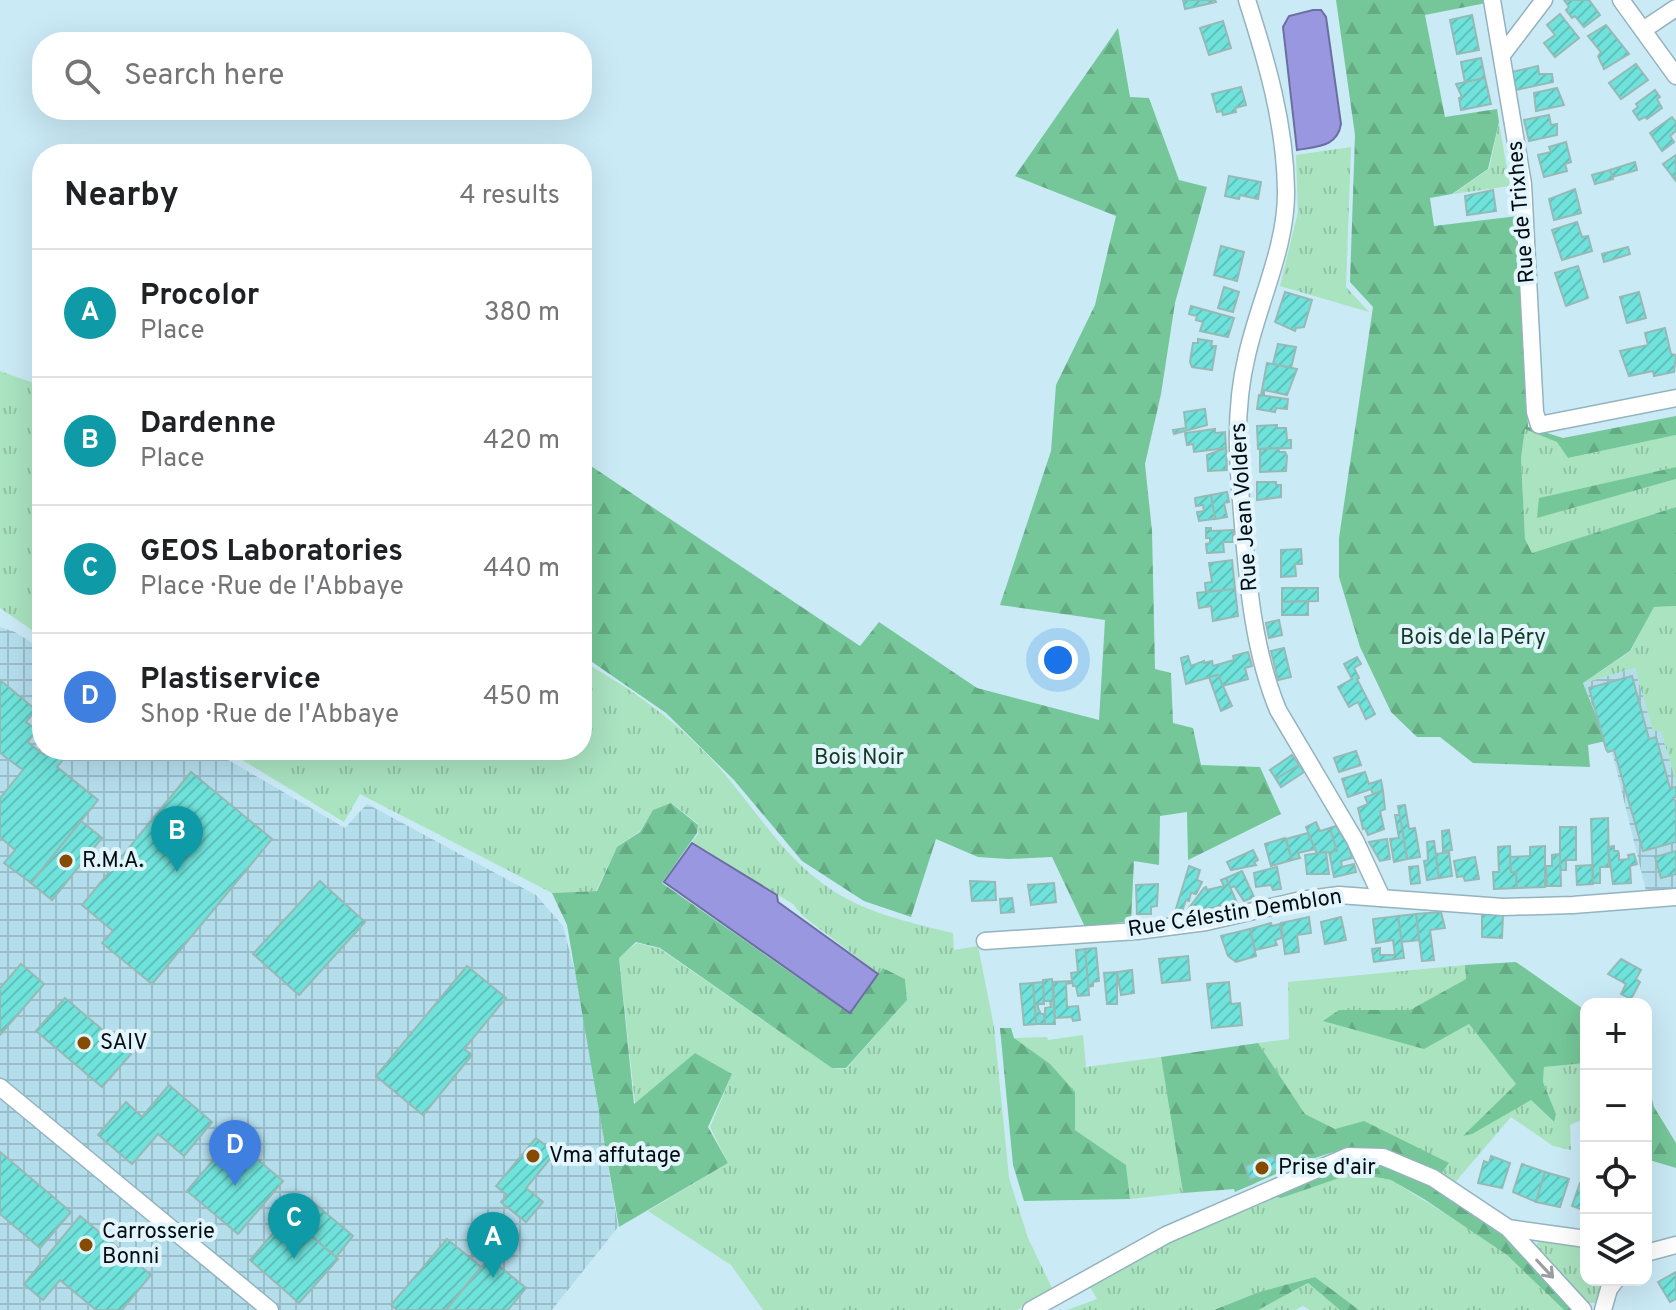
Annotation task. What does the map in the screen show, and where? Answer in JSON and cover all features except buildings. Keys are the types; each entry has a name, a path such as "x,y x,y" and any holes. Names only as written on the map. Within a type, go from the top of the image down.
{"street":[{"name":"Rue Jean Volders","path":"1247,0 1273,84 1286,191 1277,248 1247,354 1238,405 1236,443 1252,609 1269,686 1278,710 1355,840 1382,898"},
{"name":"Rue de Trixhes","path":"1492,0 1523,184 1535,412 1539,425 1676,398"},
{"path":"1502,55 1544,0"},
{"path":"1621,0 1676,76"},
{"path":"1643,30 1676,8"},
{"name":"Rue Célestin Demblon","path":"985,941 1137,931 1206,922 1301,900 1339,895 1538,907 1676,897"},
{"path":"0,1087 270,1310"},
{"path":"1031,1310 1166,1235 1348,1156 1383,1157 1433,1178 1508,1228 1583,1310"},
{"path":"1508,1228 1580,1238"},
{"path":"1652,1251 1676,1245"},
{"path":"1603,1310 1611,1286"}],"shaded area":[{"path":"1321,10 1326,17 1341,124 1331,141 1297,150 1283,27 1289,16"},
{"path":"0,627 32,643 32,760 228,760 345,828 367,804 536,895 563,926 581,996 618,1227 552,1310 0,1310"},
{"path":"1635,668 1653,731 1661,731 1676,782 1676,888 1647,895 1613,756 1583,683"},
{"path":"692,843 777,895 778,902 878,974 850,1013 664,882"}],"green space":[{"name":"Bois de la Péry","path":"1336,0 1485,0 1486,3 1425,15 1445,117 1497,109 1499,122 1488,169 1452,194 1430,198 1434,226 1518,216 1528,427 1563,438 1676,416 1676,435 1568,458 1557,442 1525,429 1521,458 1525,539 1532,553 1676,507 1676,606 1654,607 1630,651 1583,683 1606,741 1588,745 1590,767 1473,763 1440,737 1417,737 1391,712 1360,647 1339,577 1339,538 1373,307 1350,282 1355,135"},
{"name":"Bois Noir","path":"1118,28 1130,97 1149,98 1179,180 1207,187 1175,303 1161,394 1145,464 1152,531 1155,669 1171,673 1173,723 1193,728 1201,765 1260,767 1281,814 1188,860 1187,812 1160,816 1159,865 1134,861 1131,921 1085,927 1052,857 978,857 936,839 911,917 864,901 802,861 734,780 666,713 592,662 592,467 860,646 879,622 977,688 1099,720 1105,620 1000,605 1051,451 1056,385 1095,305 1116,216 1015,176"},
{"path":"1499,123 1510,186 1453,194 1489,169"},
{"path":"1351,147 1346,287 1369,312 1280,286 1298,212 1296,155"},
{"path":"0,371 32,382 32,630 0,608"},
{"path":"1525,428 1558,442 1568,458 1676,435 1676,467 1540,498 1538,517 1676,479 1676,507 1532,553 1525,539 1521,458"},
{"path":"1676,467 1676,479 1537,518 1539,498"},
{"path":"1676,606 1676,782 1661,731 1653,731 1635,668 1583,683 1630,652 1654,607"},
{"path":"592,667 619,683 687,735 717,765 784,848 832,890 875,912 953,933 954,950 978,946 994,1027 1009,1178 1028,1238 1052,1288 1017,1310 763,1310 731,1265 648,1211 728,1163 710,1127 732,1074 695,1053 635,1103 619,957 637,943 660,949 832,1068 846,1069 907,1000 905,979 884,968 879,974 803,916 793,904 692,842 698,834 698,824 672,803 653,810 640,831 617,847 596,891 552,893 360,794 344,822 242,760 592,760"},
{"path":"671,803 698,825 697,833 662,883 850,1014 883,968 905,979 907,1000 846,1068 832,1068 660,948 636,942 619,958 634,1104 695,1053 732,1074 708,1127 728,1163 619,1227 567,925 552,893 597,891 617,847 640,832 653,810"},
{"path":"1516,962 1580,1007 1580,1064 1544,1067 1543,1082 1556,1114 1554,1122 1531,1100 1472,1134 1463,1136 1516,1084 1469,1024 1424,1049 1323,1021 1339,1010 1410,1010 1466,979 1465,965"},
{"path":"1465,965 1466,979 1410,1010 1339,1010 1424,1048 1469,1024 1516,1084 1465,1135 1531,1100 1553,1122 1556,1114 1543,1082 1544,1067 1580,1064 1580,1121 1570,1125 1571,1150 1553,1146 1511,1117 1452,1186 1440,1176 1449,1164 1335,1129 1305,1114 1258,1043 1289,1039 1288,982"},
{"path":"1000,1028 1011,1028 1014,1038 1050,1064 1075,1092 1075,1130 1126,1165 1130,1199 1024,1201 1013,1165"},
{"path":"1083,1035 1086,1067 1161,1057 1183,1193 1130,1199 1126,1165 1075,1130 1014,1038 1047,1037 1048,1040"},
{"path":"1258,1043 1305,1114 1335,1129 1364,1121 1449,1163 1440,1176 1384,1152 1351,1148 1318,1157 1235,1192 1234,1189 1183,1193 1161,1057"},
{"path":"1652,1099 1676,1143 1676,1168 1652,1161"},
{"path":"1380,1161 1433,1183 1506,1231 1576,1310 1564,1310 1507,1255 1391,1180 1360,1174 1345,1176 1281,1198 1271,1196 1349,1163"},
{"path":"1360,1174 1391,1180 1454,1219 1507,1255 1564,1310 1359,1310 1315,1277 1259,1292 1214,1310 1067,1310 1097,1299 1089,1285 1135,1257 1270,1196 1281,1198 1328,1180"},
{"path":"1539,1240 1580,1243 1580,1286 1604,1286 1596,1301 1585,1302 1537,1253"},
{"path":"1315,1277 1359,1310 1340,1310 1308,1283 1258,1310 1214,1310 1259,1292"},
{"path":"1308,1283 1340,1310 1310,1310 1303,1306 1295,1310 1258,1310"}],"place":[{"name":"R.M.A.","path":"66,861"},
{"name":"Dardenne","path":"177,872"},
{"name":"SAIV","path":"84,1043"},
{"name":"Vma affutage","path":"533,1156"},
{"name":"Prise d'air","path":"1262,1168"},
{"name":"Plastiservice","path":"235,1186"},
{"name":"Carrosserie Bonni","path":"86,1245"},
{"name":"GEOS Laboratories","path":"294,1259"},
{"name":"Procolor","path":"493,1278"}]}
